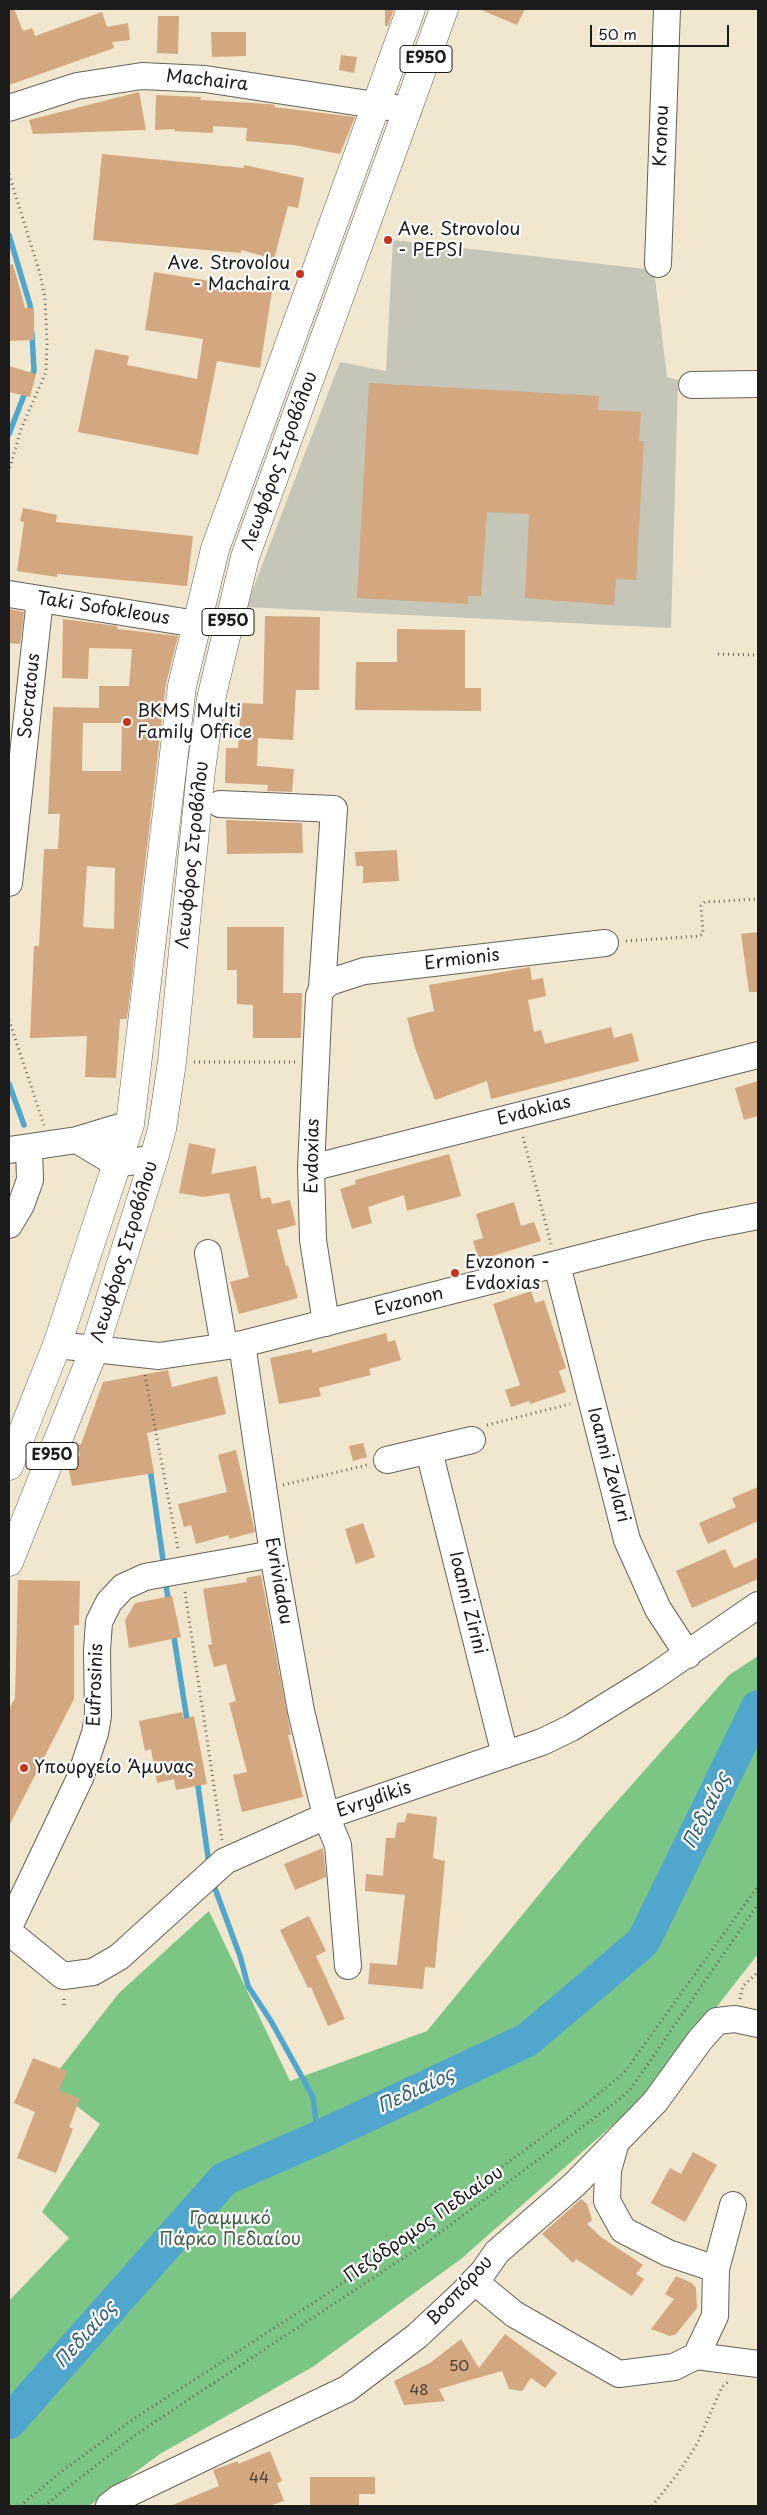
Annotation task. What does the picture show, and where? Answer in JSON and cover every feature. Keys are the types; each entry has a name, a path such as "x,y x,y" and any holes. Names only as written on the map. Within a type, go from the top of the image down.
{"main road":[{"name":"Λεωφόρος Στροβόλου","path":"9,1466 57,1345 130,1124 182,686 215,549 411,9"},
{"name":"Λεωφόρος Στροβόλου","path":"9,1562 94,1350 162,1129 172,1062 201,770 211,699 245,557 444,9"}],"street":[{"name":"Kronou","path":"658,264 667,9"},
{"name":"Machaira","path":"9,108 77,86 142,76 205,79 408,110"},
{"path":"692,386 758,384"},
{"name":"Taki Sofokleous","path":"9,594 197,624"},
{"name":"Socratous","path":"9,883 40,599"},
{"name":"Evdoxias","path":"220,804 334,809 322,988 319,996 311,1168 314,1240 326,1323"},
{"name":"Ermionis","path":"322,988 330,982 364,971 606,943"},
{"name":"Evdokias","path":"311,1168 518,1114 758,1055"},
{"path":"9,1225 21,1204 30,1180 19,1149 77,1140 130,1124"},
{"path":"77,1140 117,1164 154,1158"},
{"name":"Evzonon","path":"57,1345 159,1356 233,1345 702,1227 758,1216"},
{"name":"Evriviadou","path":"208,1253 233,1345 263,1490 301,1711 326,1816 338,1844 348,1966"},
{"name":"Ioanni Zevlari","path":"557,1265 627,1540 658,1609 688,1654"},
{"path":"387,1460 472,1440"},
{"name":"Ioanni Zirini","path":"429,1451 505,1755"},
{"name":"Eufrosinis","path":"9,1928 80,1778 95,1733 98,1716 97,1650 102,1612 114,1594 133,1581 182,1569 273,1554"},
{"name":"Evrydikis","path":"9,1932 63,1976 93,1972 119,1956 213,1870 326,1816 542,1742 571,1728 688,1654 758,1604"},
{"name":"Βοσπόρου","path":"108,2506 119,2498 347,2389 417,2336 474,2281 497,2252 576,2184 656,2102 700,2040 716,2022 747,2022"},
{"path":"616,2142 608,2170 607,2201 623,2230 668,2253 716,2269"},
{"path":"696,2356 715,2316 716,2269 733,2206"},
{"path":"474,2281 514,2314 619,2374 674,2367 696,2356 754,2364"}],"path":[{"path":"9,174 40,274 45,298 47,343 46,372 20,429 9,471"},
{"path":"718,654 758,655"},
{"path":"606,943 700,936 703,933 701,906 705,902 758,898"},
{"path":"9,1020 44,1125"},
{"path":"172,1062 316,1062"},
{"path":"518,1114 557,1265"},
{"path":"141,1355 182,1569 213,1870"},
{"path":"472,1440 480,1426 590,1399"},
{"path":"263,1490 387,1460"},
{"path":"20,2506 62,2471 132,2420 330,2292 570,2117 624,2073 758,1886"},
{"name":"Πεζόδρομος Πεδιαίου","path":"44,2506 138,2433 426,2243 617,2101 630,2090 758,1904"},
{"path":"747,2022 743,1986 758,1972"},
{"path":"652,2506 676,2476 696,2446 722,2387 754,2364"}],"shaded area":[{"path":"393,240 654,270 667,377 678,380 671,628 246,607 340,362 386,371"}],"green space":[{"name":"Γραμμικό Πάρκο Πεδιαίου","path":"758,1656 758,1954 649,2093 461,2259 314,2366 160,2454 89,2506 9,2506 9,2301 69,2238 42,2212 100,2124 48,2084 119,1993 209,1911 290,2081 427,2031 596,1825 729,1675"}],"building":[{"path":"9,9 14,9 23,31 32,28 35,36 102,12 107,27 128,23 130,40 112,42 114,48 9,85"},
{"path":"385,9 394,9 388,26 385,26"},
{"path":"479,9 525,9 517,25"},
{"path":"158,16 179,16 178,54 157,53"},
{"path":"211,32 246,32 246,56 212,57"},
{"path":"341,55 357,57 354,73 339,70"},
{"path":"139,92 146,130 33,134 29,120"},
{"path":"156,95 201,97 200,100 269,104 275,105 274,107 355,117 340,154 294,145 246,141 247,128 213,126 213,133 174,131 175,129 155,130"},
{"path":"102,154 244,168 244,165 304,178 298,208 288,206 274,259 241,250 241,253 93,240"},
{"path":"13,264 25,308 34,308 34,340 9,341 9,265"},
{"path":"154,272 272,291 260,368 217,361 198,455 78,432 95,349 129,356 127,365 197,379 203,339 145,330"},
{"path":"9,366 36,374 30,397 9,392"},
{"path":"369,383 599,396 598,410 641,412 639,441 644,441 636,580 616,579 614,605 525,598 529,514 487,512 481,596 468,596 468,604 357,598"},
{"path":"23,508 57,515 56,522 193,536 187,586 57,574 57,577 17,571 24,522 20,521"},
{"path":"9,609 24,612 20,644 9,643"},
{"path":"265,616 320,617 319,690 296,690 293,740 258,738 257,766 294,769 292,792 267,791 268,785 225,783 226,748 238,748 241,703 263,704"},
{"path":"63,619 117,626 117,629 178,636 166,684 127,1019 120,1019 116,1078 85,1077 87,1036 30,1038 34,946 39,946 44,849 58,849 60,814 48,814 53,707 99,708 99,686 129,686 132,649 89,648 88,679 62,678","holes":["83,723 122,723 121,771 82,771","87,866 115,868 114,929 83,927"]},
{"path":"397,629 465,630 465,688 481,688 481,711 355,710 356,662 397,662"},
{"path":"226,820 302,823 303,853 227,854"},
{"path":"397,850 399,881 363,883 363,866 356,866 355,852"},
{"path":"227,927 284,927 283,993 302,993 301,1038 253,1038 253,1005 237,1004 237,970 227,970"},
{"path":"758,932 758,992 749,992 741,934"},
{"path":"530,967 532,980 543,978 546,996 528,1000 534,1032 541,1030 545,1044 611,1027 614,1038 632,1033 639,1061 491,1099 487,1081 435,1100 415,1048 407,1018 434,1011 429,985"},
{"path":"758,1081 758,1116 744,1120 735,1088"},
{"path":"189,1143 216,1149 211,1174 256,1166 261,1199 270,1197 272,1204 290,1200 296,1225 277,1230 286,1266 288,1265 298,1298 239,1314 230,1282 249,1277 229,1193 203,1197 179,1193"},
{"path":"449,1154 461,1196 407,1211 404,1195 368,1207 372,1223 352,1229 340,1189 356,1184 355,1180"},
{"path":"514,1202 521,1226 534,1222 541,1241 479,1260 473,1241 483,1238 476,1214"},
{"path":"531,1291 535,1303 544,1300 566,1368 559,1371 566,1392 530,1404 529,1401 511,1407 505,1390 520,1385 493,1304"},
{"path":"386,1333 388,1342 395,1340 401,1360 369,1369 371,1375 319,1388 321,1396 279,1404 270,1358 312,1349 312,1353"},
{"path":"168,1370 172,1387 217,1376 226,1414 147,1433 154,1473 72,1486 67,1460 80,1456 78,1445 81,1444 103,1382"},
{"path":"363,1443 367,1457 353,1461 349,1446"},
{"path":"236,1450 255,1532 229,1539 228,1535 196,1544 191,1525 184,1527 178,1504 227,1492 218,1455"},
{"path":"758,1487 758,1521 708,1544 699,1523 736,1507 732,1498"},
{"path":"363,1523 375,1557 356,1564 345,1529"},
{"path":"725,1549 734,1568 758,1557 758,1579 692,1608 676,1571"},
{"path":"261,1575 291,1735 288,1735 303,1797 242,1812 233,1775 247,1772 229,1703 236,1701 226,1664 214,1667 208,1645 212,1644 203,1589 247,1582 246,1578"},
{"name":"Υπουργείο Άμυνας","path":"18,1580 80,1581 79,1625 74,1625 74,1699 9,1826 9,1709 15,1698"},
{"path":"172,1596 181,1637 129,1648 125,1620 135,1603"},
{"path":"182,1712 184,1719 194,1716 207,1784 176,1790 174,1779 157,1783 151,1749 145,1751 139,1721"},
{"path":"407,1813 437,1817 433,1858 445,1861 435,1968 425,1967 423,1989 368,1984 370,1963 397,1965 405,1895 365,1891 366,1874 383,1876 386,1838 395,1838 397,1823 405,1822"},
{"path":"323,1848 326,1877 295,1890 284,1864"},
{"path":"309,1916 326,1951 316,1956 345,2019 328,2026 311,1987 308,1988 280,1930"},
{"path":"33,2058 67,2071 59,2090 80,2099 69,2127 73,2129 56,2173 17,2158 35,2112 14,2103"},
{"path":"693,2152 717,2165 685,2222 651,2203 670,2168 681,2174"},
{"path":"581,2199 587,2204 592,2220 587,2224 601,2237 643,2265 636,2274 644,2279 632,2296 576,2259 573,2263 542,2234"},
{"path":"676,2276 692,2283 696,2288 697,2308 676,2334 670,2336 651,2329 674,2299 665,2294"},
{"path":"505,2334 557,2373 545,2388 531,2378 522,2391 509,2389 502,2371 439,2389 445,2401 404,2405 394,2381 430,2363 461,2339 479,2368"},
{"path":"270,2451 282,2481 277,2483 284,2501 269,2506 170,2506 219,2486 213,2470 238,2461 238,2464"},
{"path":"310,2477 375,2477 375,2494 359,2494 359,2506 310,2506"}],"waterway":[{"path":"9,235 31,314"},
{"path":"31,379 34,371 32,333"},
{"path":"9,434 26,390"},
{"path":"9,1084 24,1125"},
{"path":"150,1468 164,1567"},
{"path":"165,1579 169,1605"},
{"path":"173,1631 188,1726"},
{"name":"Πεδιαίος","path":"9,2422 224,2179 318,2138 527,2040 643,1942 758,1707"},
{"path":"197,1779 209,1864"},
{"path":"213,1883 240,1956 248,1986 271,2021 313,2097 318,2138"}],"place":[{"name":"Ave. Strovolou - PEPSI","path":"388,240"},
{"name":"Ave. Strovolou - Machaira","path":"300,274"},
{"name":"BKMS Multi Family Office","path":"127,722"},
{"name":"Evzonon - Evdoxias","path":"455,1273"},
{"name":"Υπουργείο Άμυνας","path":"24,1768"}]}
